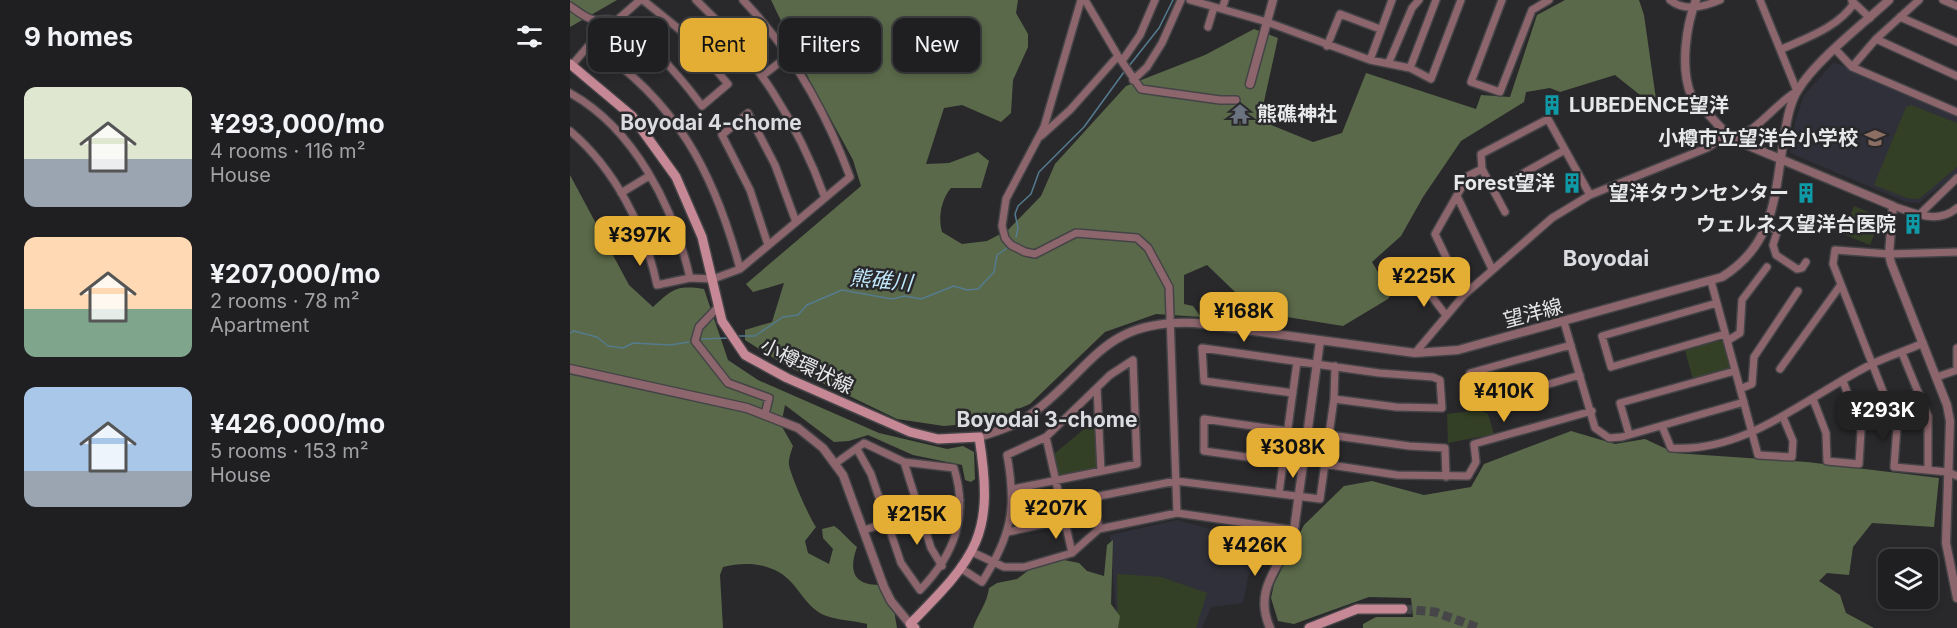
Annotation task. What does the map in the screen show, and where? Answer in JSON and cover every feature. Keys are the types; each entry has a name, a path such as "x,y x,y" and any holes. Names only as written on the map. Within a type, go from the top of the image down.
{"main road":[{"name":"小樽環状線","path":"571,65 632,116 664,158 695,218 726,330 745,355 787,378 910,432 938,439 979,437"},
{"path":"910,627 962,569 972,552 981,527 986,494 979,437"},
{"path":"1309,628 1357,609 1403,609"}],"street":[{"path":"620,18 641,0 664,18"},
{"path":"696,0 736,42 762,76 797,133 825,198"},
{"path":"743,0 779,45"},
{"path":"1083,0 1141,89 1220,100 1236,100"},
{"path":"1083,0 1039,137 1006,199 1002,226 1005,238 1024,252 1035,254 1076,233 1137,238 1148,248 1169,287 1176,513"},
{"path":"1039,137 1123,64 1140,35 1155,0"},
{"path":"1133,80 1147,68 1162,43 1182,0"},
{"path":"1190,0 1267,22 1370,60 1410,68 1431,79 1461,0"},
{"path":"1222,9 1225,0"},
{"path":"1250,84 1273,0"},
{"path":"1370,60 1392,0"},
{"path":"1389,62 1412,8 1419,0"},
{"path":"1410,68 1436,0"},
{"path":"1502,0 1471,82 1500,92 1532,10 1549,0"},
{"path":"1670,0 1677,6 1720,0"},
{"path":"1415,352 1445,314 1464,295 1552,218 1590,195 1707,148 1731,136 1747,134 1772,109 1797,91 1782,49 1760,0"},
{"name":"望洋線","path":"979,437 1012,426 1033,413 1090,358 1114,340 1148,326 1171,322 1415,352 1458,350 1711,281 1744,261 1755,249 1768,224 1787,123 1797,91 1814,69 1889,0"},
{"path":"1852,67 1876,39 1919,0"},
{"path":"1943,0 1957,6"},
{"path":"1782,49 1821,31 1849,12 1852,2 1870,18"},
{"path":"1694,4 1686,60 1688,88 1691,95 1731,136 1781,159 1919,215 1941,217 1957,208"},
{"path":"570,6 591,18"},
{"path":"1208,27 1214,7"},
{"path":"1327,46 1340,14 1380,29"},
{"path":"1900,17 1957,42"},
{"path":"668,21 685,34 728,84 702,106 668,66"},
{"path":"1876,39 1957,76"},
{"path":"571,65 588,46"},
{"path":"1836,50 1852,67 1957,112"},
{"path":"762,76 779,63"},
{"path":"628,72 636,78 683,132 716,191 740,269"},
{"path":"570,131 598,160 621,193 642,237 657,285 690,279 713,279 740,269 850,177 822,112 798,72"},
{"path":"570,93 588,105 614,129 649,176 674,225 690,279"},
{"path":"768,245 750,190 722,135 748,113 776,165 796,222"},
{"path":"1505,212 1482,169 1481,154 1548,119 1590,195"},
{"path":"1493,190 1566,150"},
{"path":"1464,295 1436,234 1467,176 1482,169"},
{"path":"621,193 649,176"},
{"path":"1919,215 1957,178"},
{"path":"1457,196 1492,269"},
{"path":"1893,206 1889,254 1937,377 1950,421 1953,474 1946,543 1957,598"},
{"path":"1768,224 1777,232 1773,244 1776,255 1797,269 1802,268 1806,262"},
{"path":"1953,474 1894,466 1897,427 1833,264 1835,250 1889,254 1957,252"},
{"path":"1717,303 1602,336 1611,367 1740,333 1742,300 1767,267"},
{"path":"1711,281 1758,455 1792,457 1793,441 1783,417"},
{"path":"1422,285 1445,314"},
{"path":"1780,369 1840,286"},
{"path":"1740,389 1752,384 1754,357 1798,291"},
{"path":"718,307 699,327 695,341 728,383 769,398 765,414"},
{"path":"1564,322 1592,411 1595,428 1609,438 1662,426 1744,402"},
{"path":"1270,628 1263,601 1265,590 1290,545 1294,530 1320,341"},
{"path":"1662,426 1671,448 1693,449 1752,432 1783,417 1873,364 1923,343"},
{"path":"1571,345 1470,373 1474,406 1580,375"},
{"path":"1293,393 1203,381 1202,348 1297,362 1433,377 1440,380 1442,408 1396,407 1334,399"},
{"path":"1937,377 1957,369 1957,348"},
{"path":"1902,352 1928,416 1928,469"},
{"path":"962,569 982,582 995,562 1008,532 1013,489 1007,455 1046,437 1110,375 1133,360 1137,464 1013,489"},
{"path":"1279,493 1297,362"},
{"path":"1100,529 1094,497 1176,481 1320,499 1334,399 1335,366"},
{"path":"570,369 765,414 798,428 823,448 836,463 850,489 884,587 910,627"},
{"path":"1629,434 1620,403 1735,371"},
{"path":"1813,399 1826,433 1827,461 1859,464 1862,431 1843,381"},
{"path":"1097,388 1101,471"},
{"path":"1324,464 1397,475 1468,476 1476,462 1474,444 1592,411"},
{"path":"1283,462 1204,451 1204,419 1288,430"},
{"path":"1329,435 1409,446 1445,448 1446,477"},
{"path":"1046,437 1072,553"},
{"path":"836,463 864,443 904,462 954,468 960,500 954,540 942,566 920,590 902,563 871,474 857,449"},
{"path":"904,462 931,548 942,566"},
{"path":"864,530 960,500"},
{"path":"972,552 1004,567 1024,567 1072,553 1100,529 1176,513 1294,530"},
{"path":"1008,532 1063,520"}],"shaded area":[{"name":"小樽市立望洋台小学校","path":"1834,62 1957,117 1957,173 1919,203 1906,202 1790,153 1795,122 1804,95"},
{"path":"1177,520 1266,544 1248,577 1243,603 1211,607 1202,628 1117,628 1110,535"}],"green space":[{"path":"570,0 617,0 570,27"},
{"path":"771,0 1018,0 1016,13 1028,34 1028,47 1013,80 1011,113 1001,122 962,105 944,108 926,164 949,163 978,152 989,161 981,188 951,188 943,203 940,215 942,232 962,244 987,241 1008,230 1041,196 1055,164 1126,86 1205,55 1254,29 1278,38 1263,106 1269,124 1313,142 1342,133 1366,73 1476,109 1481,95 1510,97 1537,15 1565,0 1639,0 1644,15 1656,99 1645,99 1615,75 1560,92 1550,88 1526,92 1524,102 1461,141 1423,197 1401,236 1372,262 1384,282 1395,289 1388,299 1343,326 1256,312 1207,265 1184,275 1184,304 1193,306 1201,317 1156,314 1105,332 1030,404 988,422 944,426 897,419 785,365 745,340 745,330 772,322 784,283 753,292 746,284 861,186 853,160 806,72 881,72 881,18 780,18"},
{"path":"1911,105 1957,123 1957,167 1919,199 1907,198 1874,185 1906,107"},
{"path":"570,175 629,285 653,307 665,296 681,288 704,289 728,360 758,380 879,433 947,449 963,446 974,452 975,479 971,482 965,480 962,465 913,455 868,435 849,441 834,442 785,405 781,425 793,446 789,465 816,527 805,541 808,553 829,564 833,549 823,538 822,529 834,526 837,528 857,547 853,569 858,579 879,585 894,610 897,628 867,628 867,624 822,614 810,605 785,576 777,571 760,565 742,564 723,567 720,575 723,628 570,628"},
{"path":"1854,206 1881,217 1870,245 1843,234"},
{"path":"1723,340 1731,369 1693,380 1685,350"},
{"path":"1480,410 1488,414 1494,434 1448,443 1447,414"},
{"path":"1095,420 1097,468 1059,475 1054,454"},
{"path":"1571,431 1615,444 1645,439 1675,453 1807,462 1939,478 1934,527 1872,523 1853,547 1849,575 1827,573 1819,581 1840,595 1846,613 1874,628 1363,628 1363,624 1376,617 1413,617 1411,598 1369,597 1294,624 1278,621 1271,598 1274,584 1304,525 1344,486 1372,481 1424,495 1471,487 1484,464"},
{"path":"1113,540 1111,604 1120,616 1118,628 973,628 989,588 997,583 1017,579 1029,570 1064,560 1079,563 1087,571 1104,576 1107,545"},
{"path":"1117,574 1161,577 1207,593 1196,628 1118,628"}],"waterway":[{"name":"熊碓川","path":"1129,66 1159,28 1173,0"},
{"name":"熊碓川","path":"1016,237 1018,228 1015,214 1018,206 1031,194 1039,172 1084,127 1124,72"},
{"name":"熊碓川","path":"736,336 755,336 783,317 798,315 807,305 842,290 892,299 905,296 921,299 954,286 967,290 978,289 994,272 997,255 1007,248"},
{"name":"熊碓川","path":"570,333 574,331 597,337 608,346 623,348 633,343 670,345 689,342"},
{"name":"熊碓川","path":"702,339 728,338"}],"tunnel":[{"path":"1403,609 1435,612 1479,628"}],"place":[{"name":"LUBEDENCE望洋","path":"1552,105"},
{"name":"熊礁神社","path":"1240,114"},
{"name":"小樽市立望洋台小学校","path":"1875,138"},
{"name":"Forest望洋","path":"1572,183"},
{"name":"望洋タウンセンター","path":"1806,193"},
{"name":"ウェルネス望洋台医院","path":"1913,224"}],"district":[{"name":"Boyodai 4-chome","path":"711,122"},
{"name":"Boyodai","path":"1606,258"},
{"name":"Boyodai 3-chome","path":"1047,419"}]}
